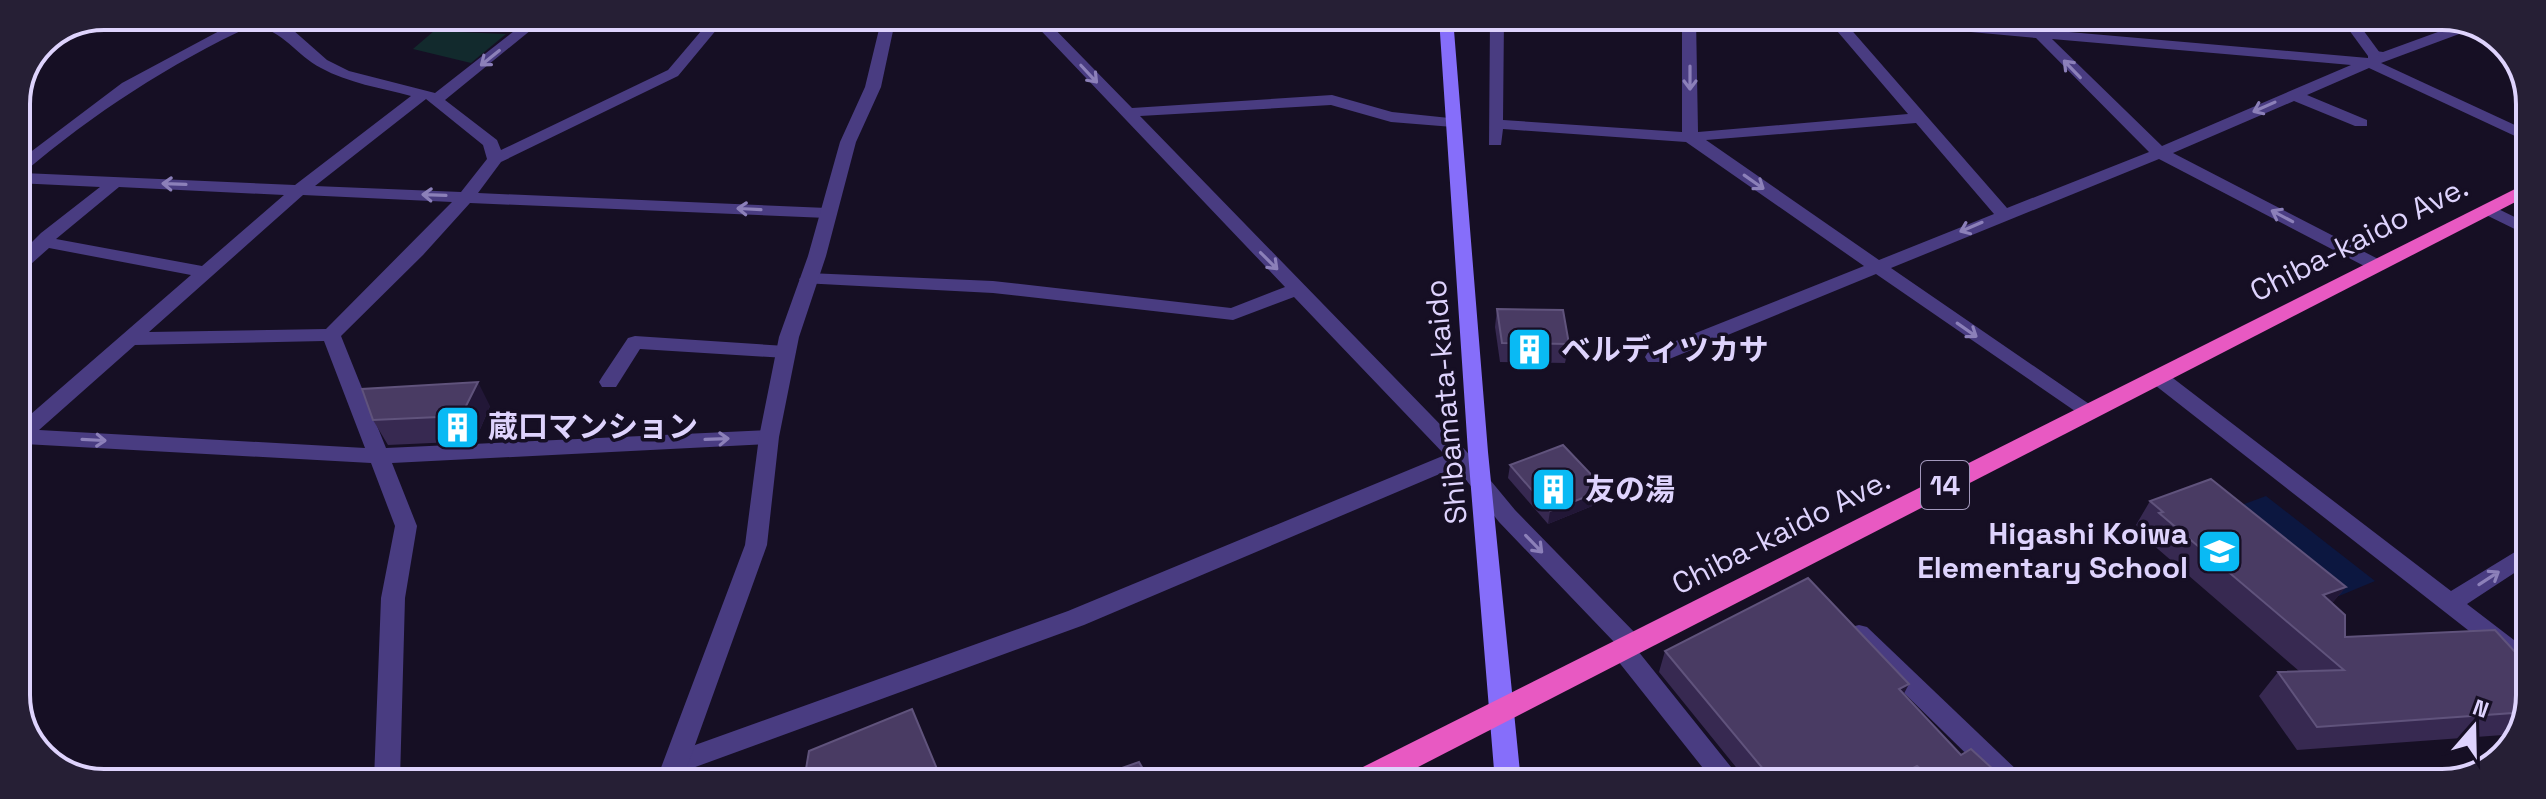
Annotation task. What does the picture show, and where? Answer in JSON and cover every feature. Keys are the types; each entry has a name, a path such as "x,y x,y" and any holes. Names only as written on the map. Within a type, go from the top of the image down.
{"highway":[{"name":"Chiba-kaido Ave.","path":"1386,769 1626,646 1796,572 2088,413 2516,195"}],"main road":[{"name":"Shibamata-kaido","path":"1447,30 1507,769"}],"street":[{"path":"30,159 66,127 162,64 239,30"},
{"path":"282,30 322,63 344,74 430,96 491,143 495,159"},
{"path":"30,426 300,189 522,30"},
{"path":"131,339 331,335 432,237 469,196 495,159 673,73 709,30"},
{"path":"672,769 756,545 769,437 786,352 848,142 873,87 886,30"},
{"path":"1047,30 1460,457 1507,516 1626,646 1720,769"},
{"path":"1495,142 1498,124 1497,30"},
{"path":"1689,30 1690,137"},
{"path":"1843,30 2003,214"},
{"path":"2039,30 2102,100 2160,153 2376,265"},
{"path":"2075,30 2371,60 2516,131"},
{"path":"2354,30 2371,60"},
{"path":"1655,357 2160,153 2371,60 2453,31"},
{"path":"2292,94 2361,123"},
{"path":"1126,114 1154,109 1332,100 1391,117 1453,122"},
{"path":"1498,124 1690,137 1918,118"},
{"path":"1690,137 2088,413"},
{"path":"30,179 827,213"},
{"path":"30,255 47,237 116,182"},
{"path":"2488,209 2516,224"},
{"path":"45,242 205,272"},
{"path":"808,279 993,287 1233,314 1297,289"},
{"path":"331,335 406,526 393,598 387,769"},
{"path":"609,382 635,342 786,352"},
{"path":"2158,377 2516,654"},
{"path":"30,438 380,456 769,437"},
{"path":"686,769 1076,618 1460,457"},
{"path":"2451,603 2516,560"},
{"path":"1837,612 1999,769"}],"green space":[{"path":"434,31 506,34 471,63 413,49"}],"water":[{"path":"2266,496 2375,581 2339,596 2231,509"}],"building":[{"path":"1497,309 1563,310 1569,344 1502,343"},
{"path":"478,382 461,416 373,420 362,389"},
{"name":"友の湯","path":"1563,445 1605,489 1550,511 1510,465"},
{"path":"2211,479 2346,587 2323,595 2345,615 2345,637 2495,630 2516,653 2513,713 2317,727 2278,672 2344,670 2159,513 2163,512 2150,501"},
{"path":"1808,578 1909,684 1899,689 1961,755 1971,749 1993,769 1921,769 1917,766 1911,769 1763,769 1665,651"},
{"path":"912,709 937,769 806,769 809,751"},
{"path":"1139,762 1143,769 1119,769"}],"place":[{"name":"ベルディツカサ","path":"1530,350"},
{"name":"蔵口マンション","path":"457,427"},
{"name":"友の湯","path":"1554,490"},
{"name":"Higashi Koiwa Elementary School","path":"2219,551"}]}
